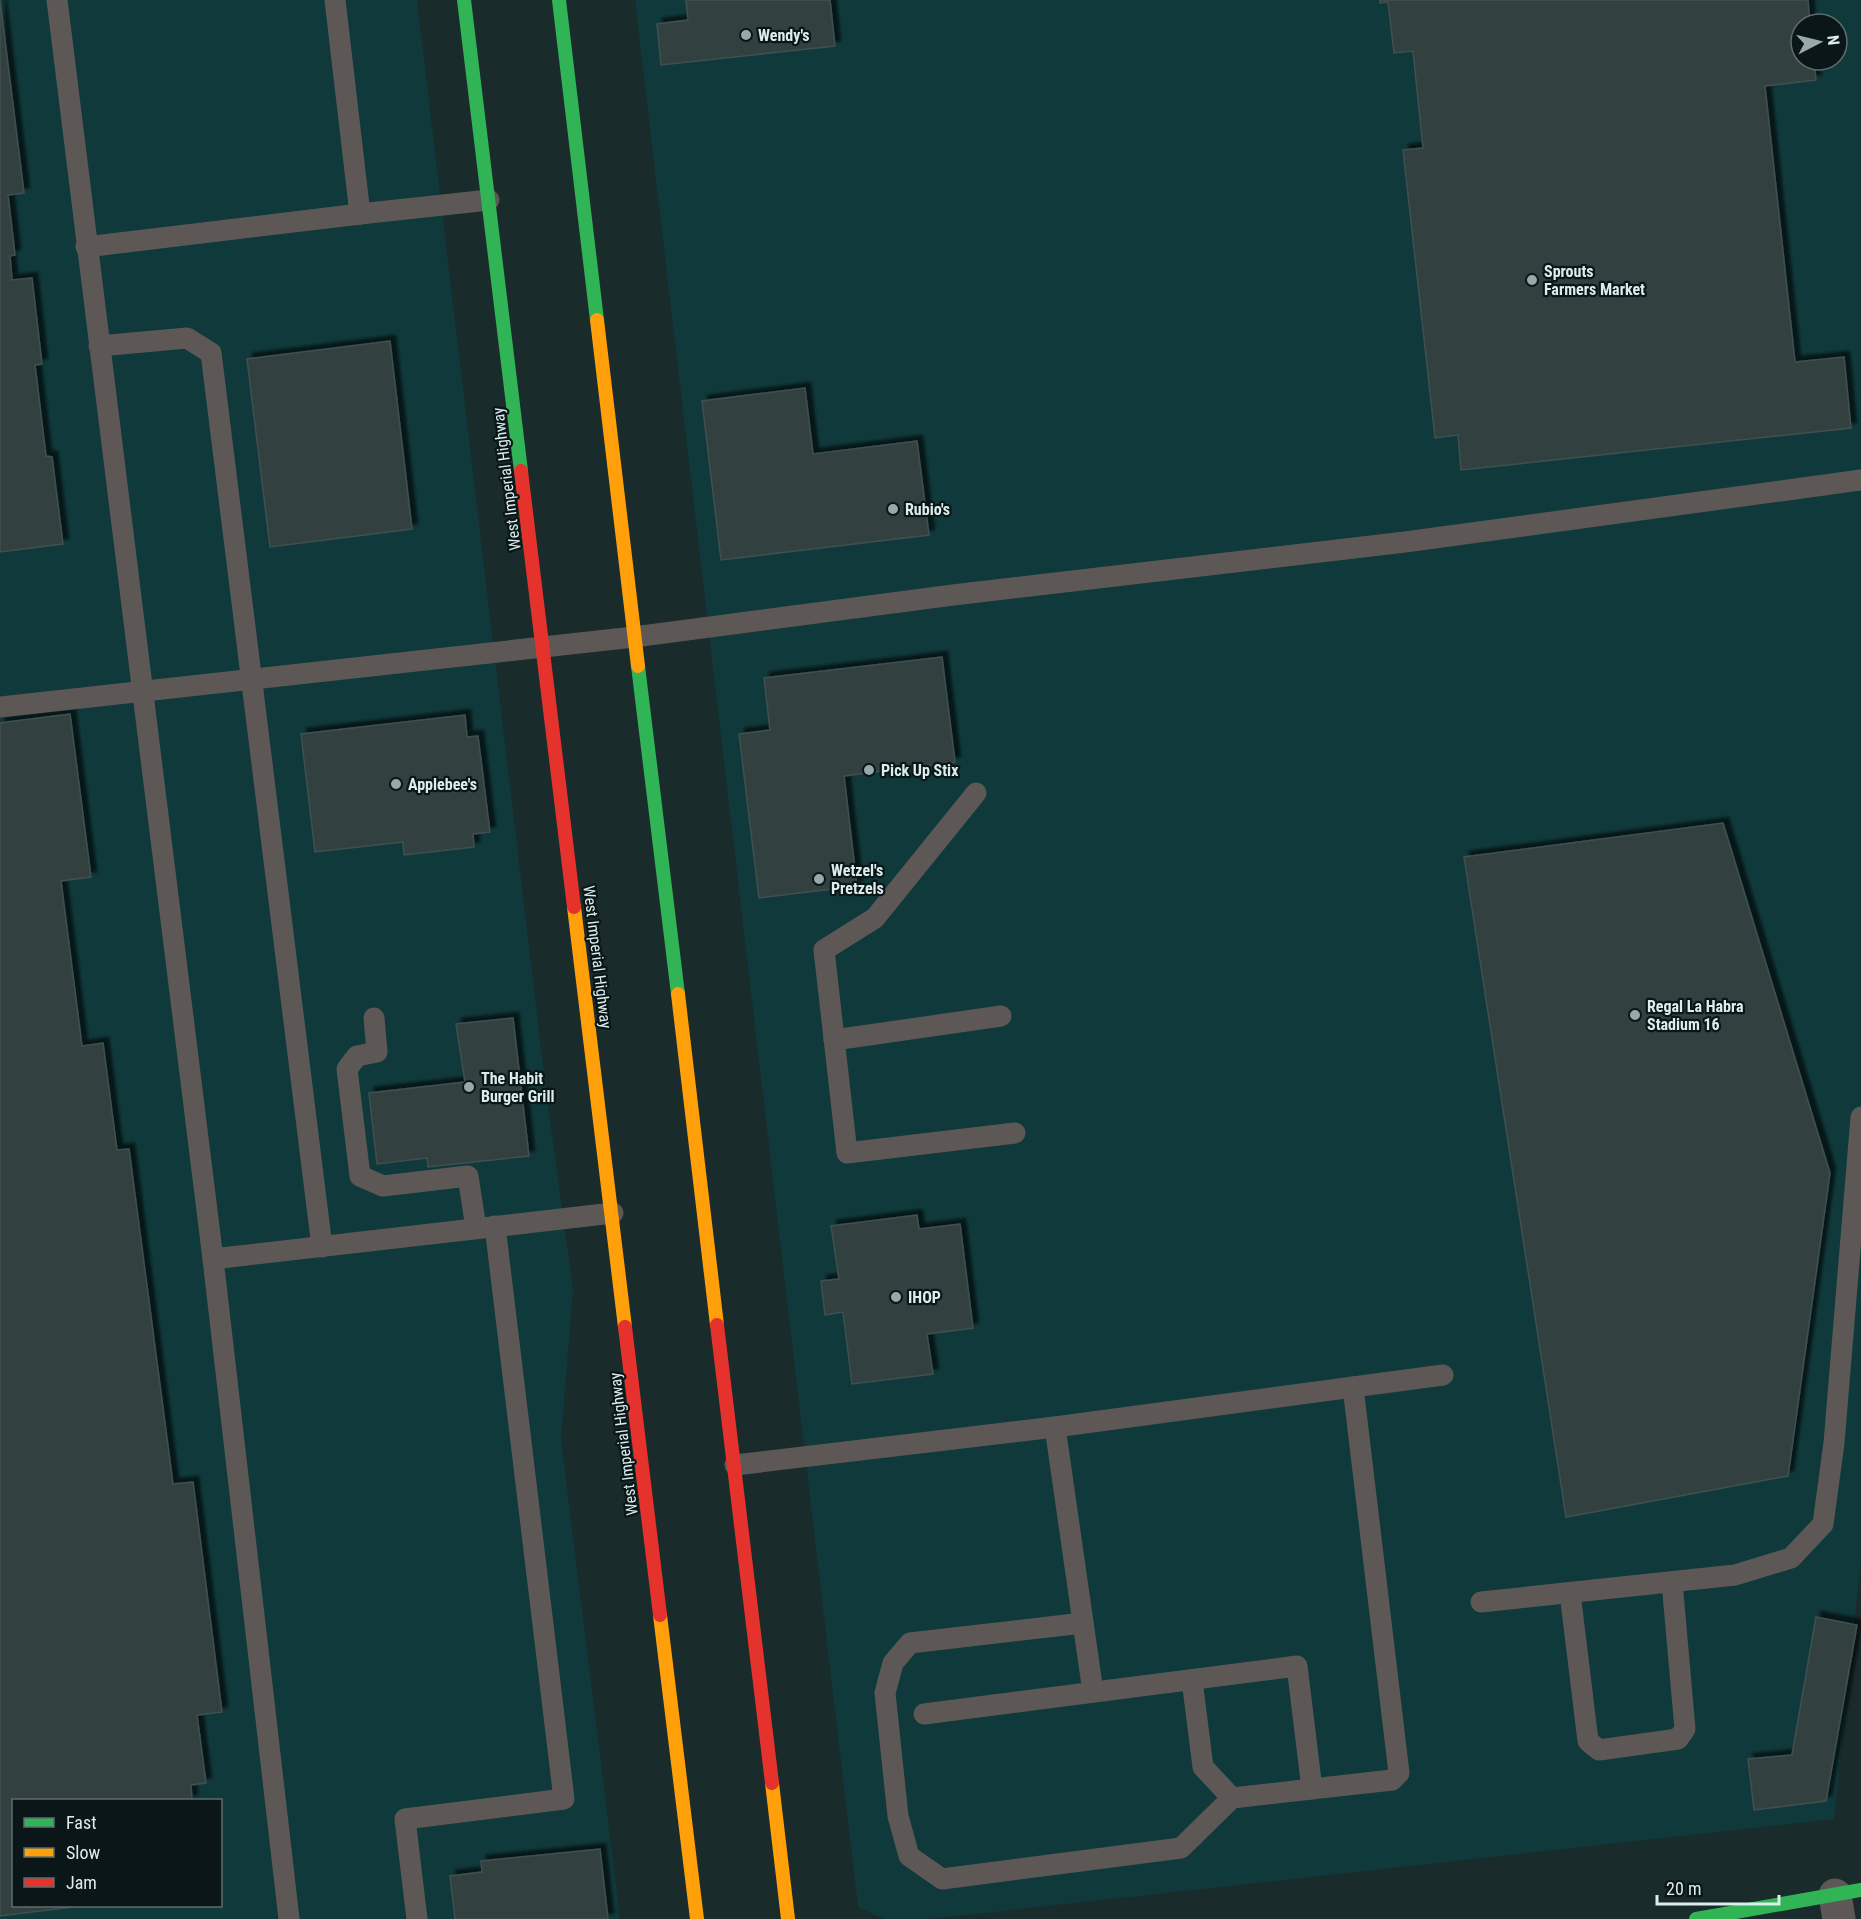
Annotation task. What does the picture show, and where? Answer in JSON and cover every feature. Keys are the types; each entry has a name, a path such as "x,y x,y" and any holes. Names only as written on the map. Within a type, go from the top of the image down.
{"main road":[{"name":"West Imperial Highway","path":"464,0 697,1919"},
{"path":"559,0 789,1919"},
{"path":"1696,1919 1845,1901"}],"lane":[{"path":"57,0 213,1259 289,1919"},
{"path":"335,0 360,214"},
{"path":"86,247 489,200"},
{"path":"99,346 187,338 211,353 322,1246"},
{"path":"0,707 634,637 953,595 1405,542 1861,480"},
{"path":"976,793 875,918 824,950 847,1153 1015,1132"},
{"path":"834,1040 1001,1016"},
{"path":"374,1018 377,1052 357,1056 347,1069 360,1176 383,1186 468,1176 485,1227 564,1799 405,1819 417,1919"},
{"path":"1480,1602 1735,1575 1791,1558 1823,1524 1834,1443 1861,1117"},
{"path":"213,1259 613,1213"},
{"path":"735,1465 1054,1427 1443,1375"},
{"path":"1083,1623 910,1643 893,1663 885,1693 898,1816 909,1856 942,1879 1181,1848 1232,1798 1392,1780 1399,1773 1353,1387"},
{"path":"1054,1427 1093,1692"},
{"path":"1570,1593 1588,1741 1599,1750 1678,1739 1685,1729 1672,1582"},
{"path":"924,1714 1297,1666 1312,1789"},
{"path":"1192,1680 1203,1767 1232,1798"}],"shaded area":[{"path":"0,0 417,0 546,1091 573,1289 561,1439 620,1919 0,1919"},
{"path":"635,0 1861,0 1861,1558 1834,1819 930,1919 884,1919 858,1907"}],"building":[{"path":"0,0 24,193 8,195 15,255 10,256 12,280 32,278 42,364 35,365 46,456 52,457 63,544 0,552"},
{"name":"Wendy's","path":"686,0 830,0 835,46 661,65 657,24 688,20"},
{"path":"1380,0 1808,0 1809,12 1789,12 1789,72 1815,72 1816,80 1765,86 1795,362 1844,357 1851,428 1461,470 1458,435 1435,438 1403,150 1423,148 1413,51 1394,53 1388,2 1380,3"},
{"path":"390,341 412,529 270,547 247,359"},
{"path":"805,388 813,454 917,441 929,535 721,560 702,401"},
{"path":"942,657 955,762 844,776 857,886 759,898 739,734 770,730 764,678"},
{"path":"70,714 91,877 61,881 82,1046 103,1043 117,1150 129,1149 173,1484 193,1482 222,1712 197,1715 206,1783 191,1785 192,1799 12,1799 12,1907 73,1907 0,1916 0,723"},
{"name":"Applebee's","path":"465,715 467,737 478,736 490,832 473,834 474,847 404,855 403,842 315,852 301,734"},
{"name":"Regal La Habra Stadium 16","path":"1723,823 1830,1173 1788,1476 1566,1517 1464,857"},
{"name":"The Habit Burger Grill","path":"513,1018 529,1156 428,1167 427,1158 377,1164 369,1093 465,1082 456,1024"},
{"name":"IHOP","path":"917,1215 919,1229 960,1224 973,1328 927,1334 933,1374 852,1384 843,1312 825,1315 821,1281 839,1279 831,1226"},
{"path":"1816,1617 1857,1625 1826,1801 1754,1810 1748,1759 1792,1755"},
{"path":"600,1849 608,1919 455,1919 450,1876 482,1872 481,1861"}],"traffic: fast":[{"path":"464,0 521,471"},
{"path":"559,0 597,320"},
{"path":"638,666 678,994"},
{"path":"1696,1919 1861,1890"}],"traffic: slow":[{"path":"597,320 638,666"},
{"path":"574,907 625,1327"},
{"path":"678,994 717,1325"},
{"path":"660,1615 697,1919"},
{"path":"772,1783 788,1919"}],"traffic: jam":[{"path":"521,471 574,907"},
{"path":"717,1325 772,1783"},
{"path":"625,1327 660,1615"}],"place":[{"name":"Wendy's","path":"746,35"},
{"name":"Sprouts Farmers Market","path":"1532,280"},
{"name":"Rubio's","path":"893,509"},
{"name":"Pick Up Stix","path":"869,770"},
{"name":"Applebee's","path":"396,784"},
{"name":"Wetzel's Pretzels","path":"819,879"},
{"name":"Regal La Habra Stadium 16","path":"1635,1015"},
{"name":"The Habit Burger Grill","path":"469,1087"},
{"name":"IHOP","path":"896,1297"}]}
